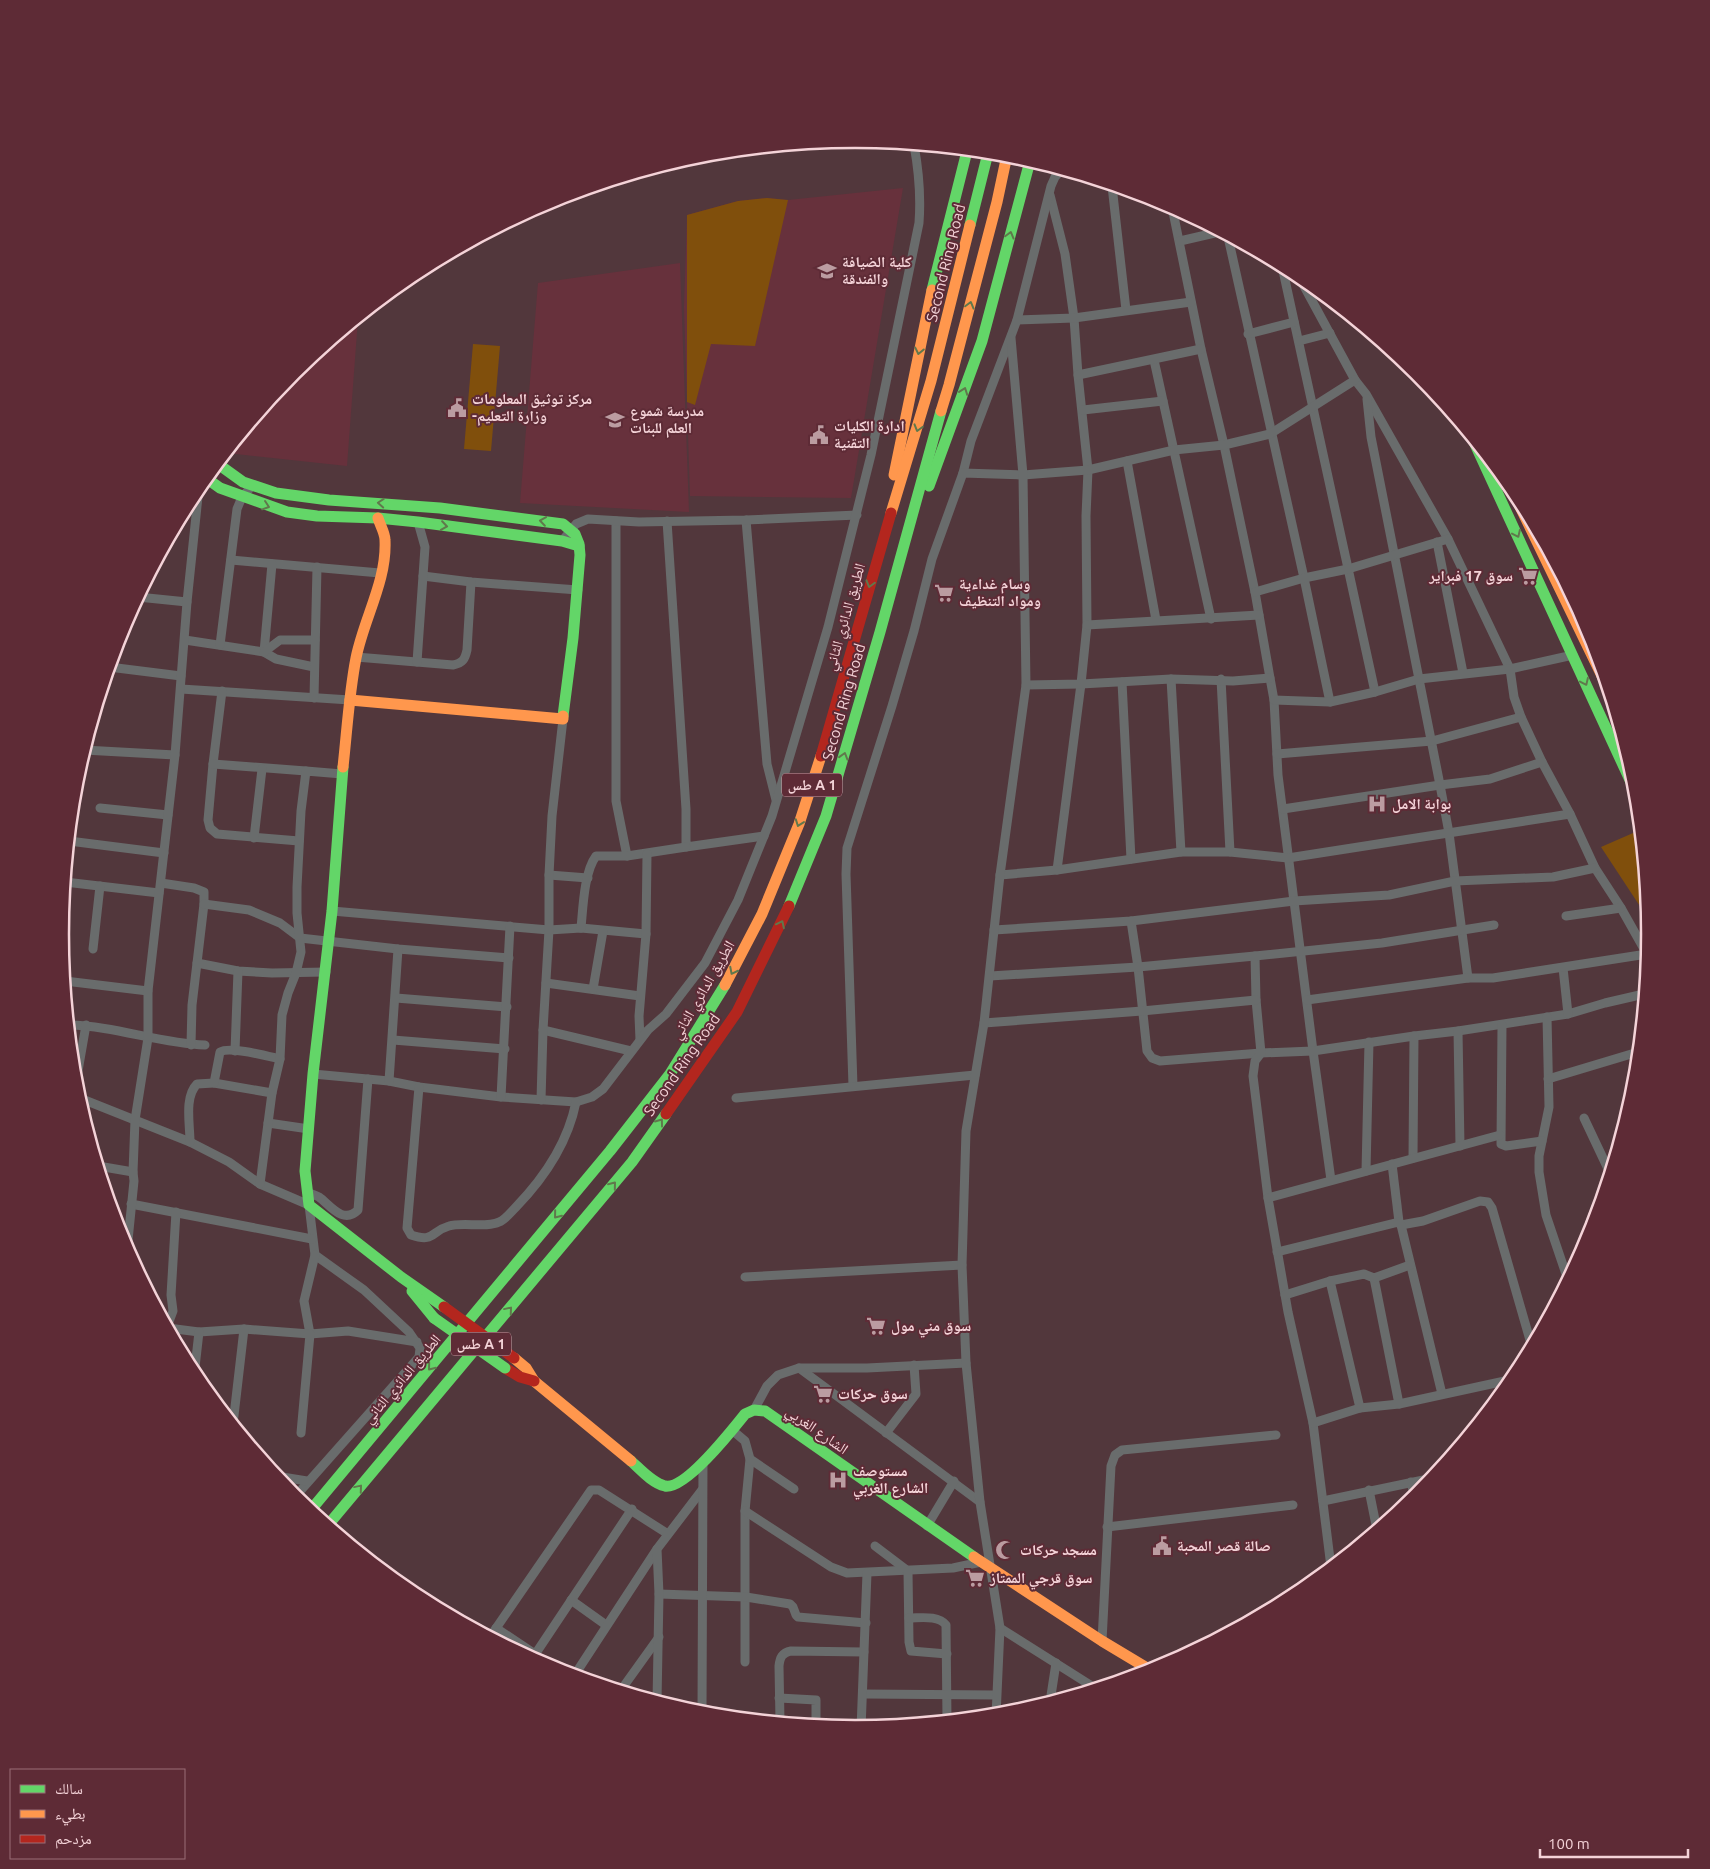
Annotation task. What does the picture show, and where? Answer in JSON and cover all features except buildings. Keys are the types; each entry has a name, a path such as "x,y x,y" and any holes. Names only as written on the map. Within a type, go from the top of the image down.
{"main road":[{"path":"876,563 933,286 967,156"},
{"name":"Second Ring Road","path":"931,381 986,160"},
{"name":"Second Ring Road","path":"332,1521 632,1162 737,1012 788,908 826,816 898,568 934,431 949,386 998,202 1006,163"},
{"path":"898,568 982,341 1028,168"},
{"name":"الطريق الدائري الثاني","path":"315,1505 405,1400 610,1150 670,1074 720,997 762,914 799,824 826,741 876,563 931,381"},
{"path":"1483,462 1621,760"},
{"path":"223,468 234,477 252,486 292,496 440,508 563,524 572,529 579,546 580,560 563,719 350,700"},
{"path":"212,482 220,488 278,510 302,514 418,522 579,546"},
{"path":"378,518 385,538 376,594 356,657 342,774 332,910 308,1128 305,1171 309,1205 401,1277 514,1358 526,1368 534,1381 651,1478 665,1486 678,1484 703,1462 745,1414 754,1410"},
{"path":"401,1277 434,1318 505,1368 520,1377 534,1381"},
{"name":"الشارع الغربي","path":"754,1410 765,1411 927,1526 1102,1641 1143,1666"}],"street":[{"path":"313,1074 389,1081 419,1087 501,1097 576,1102 592,1097 602,1089 648,1030 666,1014 710,955 738,900 777,801 828,627 857,515 876,436 919,223 920,178 915,151"},
{"path":"853,1086 846,874 847,848 914,631 932,558 963,473 971,441 1017,320 1057,175"},
{"path":"1113,192 1126,310"},
{"path":"1050,195 1066,254 1088,470 1086,516 1087,625 1057,870"},
{"path":"1174,216 1201,349 1224,445 1255,592 1274,700 1277,754 1288,858 1331,1180"},
{"path":"1180,241 1212,234"},
{"path":"1229,244 1330,702"},
{"path":"1284,276 1375,692"},
{"path":"1307,292 1355,380 1366,394 1448,539 1510,669 1514,697 1520,716 1570,814 1594,868 1621,908 1641,944"},
{"path":"1017,320 1074,318 1191,302"},
{"path":"1248,334 1294,322"},
{"path":"1299,342 1330,333"},
{"path":"996,1708 1000,1628 985,1565 966,1363 962,1265 968,1108 984,1023 1000,875 1026,684 1023,475 1011,338"},
{"path":"1078,375 1201,349"},
{"path":"1154,360 1211,619"},
{"path":"963,473 1023,475 1088,470 1174,450 1224,445 1270,434 1355,380"},
{"path":"1366,394 1370,437 1449,833 1468,978"},
{"path":"1083,410 1163,402"},
{"path":"1127,461 1156,620"},
{"path":"220,645 237,509 242,497 252,486"},
{"path":"128,1234 134,1180 135,1120 148,1038 148,991 181,689 193,510"},
{"path":"562,542 580,521 588,519 616,521 746,520 857,515"},
{"path":"746,520 767,764 777,801"},
{"path":"616,521 616,801 627,856"},
{"path":"667,521 686,809 686,847"},
{"path":"418,522 425,547 418,662"},
{"path":"1255,592 1304,578 1348,569 1448,539"},
{"path":"1437,542 1463,673"},
{"path":"231,560 380,573"},
{"path":"264,652 272,564"},
{"path":"314,698 317,568"},
{"path":"423,576 471,582 578,590"},
{"path":"356,657 460,664 465,659 467,650 471,582"},
{"path":"145,598 187,602"},
{"path":"1087,625 1259,615"},
{"path":"185,640 264,652 276,659 314,667"},
{"path":"264,652 280,640 315,640"},
{"path":"1274,700 1330,702 1375,692 1419,679 1510,669 1573,655"},
{"path":"116,668 181,676"},
{"path":"1026,684 1081,684 1171,679 1221,679 1233,681 1270,678"},
{"path":"1171,679 1181,852"},
{"path":"1221,679 1230,852"},
{"path":"1122,682 1131,859"},
{"path":"181,689 350,700"},
{"path":"222,691 208,820 210,828 217,834 299,841"},
{"path":"1277,754 1432,741 1520,716"},
{"path":"541,1100 549,930 548,876 552,816 563,719"},
{"path":"91,750 175,755"},
{"path":"1283,809 1490,779 1542,762"},
{"path":"213,764 342,774"},
{"path":"254,838 262,769"},
{"path":"260,1184 272,1093 280,1059 282,1015 301,952 297,913 299,841 306,771"},
{"path":"100,808 168,815"},
{"path":"1000,875 1057,870 1181,852 1230,852 1288,858 1570,814"},
{"path":"580,928 588,878 592,861 596,856 647,854 764,836"},
{"path":"74,842 164,853"},
{"path":"640,1040 640,996 646,934 647,854"},
{"path":"994,930 1131,921 1294,901 1389,895 1455,882 1553,877 1594,868"},
{"path":"548,876 588,878"},
{"path":"70,883 159,893"},
{"path":"161,883 200,890 205,896 192,1005 191,1045"},
{"path":"93,949 100,886"},
{"path":"204,904 249,910 280,923 300,938 398,949 509,958"},
{"path":"1566,916 1621,908"},
{"path":"332,910 549,930 580,928 646,934"},
{"path":"1131,921 1147,1051 1152,1058 1160,1061 1313,1051 1568,1014 1639,995"},
{"path":"990,976 1138,967 1255,956 1382,943 1494,925"},
{"path":"501,1097 510,926"},
{"path":"593,989 603,931"},
{"path":"389,1081 398,949"},
{"path":"1255,956 1256,1000 1261,1053 1255,1061 1254,1076 1268,1198 1285,1295 1313,1423 1330,1561"},
{"path":"1307,1000 1468,978 1493,978 1641,956"},
{"path":"197,963 238,972 326,972"},
{"path":"1563,968 1568,1014"},
{"path":"235,1051 238,972"},
{"path":"70,982 148,991"},
{"path":"546,983 640,996"},
{"path":"396,998 507,1007"},
{"path":"984,1023 1256,1000"},
{"path":"1547,1017 1549,1108 1548,1120 1542,1140 1539,1172 1546,1215 1565,1271"},
{"path":"1502,1024 1501,1144 1504,1146 1542,1140"},
{"path":"74,1025 117,1030 148,1038 191,1045 204,1045"},
{"path":"80,1063 86,1026"},
{"path":"543,1030 631,1051"},
{"path":"1458,1031 1460,1146"},
{"path":"1413,1158 1414,1036"},
{"path":"393,1040 505,1049"},
{"path":"1366,1171 1369,1042"},
{"path":"214,1083 220,1052 223,1050 280,1059"},
{"path":"1548,1079 1632,1054"},
{"path":"736,1098 975,1075"},
{"path":"307,1192 319,1198 332,1210 349,1215 354,1214 358,1210 368,1079"},
{"path":"190,1142 189,1097 192,1090 198,1084 214,1083 272,1093"},
{"path":"419,1087 407,1228 411,1235 422,1239 428,1238 450,1226 499,1223 505,1218 524,1199 544,1174 572,1122 576,1102"},
{"path":"87,1101 190,1142 229,1162 260,1184 309,1205 312,1240 316,1255 304,1301 310,1334 301,1433"},
{"path":"1584,1118 1606,1165"},
{"path":"268,1123 308,1128"},
{"path":"1268,1198 1500,1135"},
{"path":"1392,1164 1400,1223 1442,1394"},
{"path":"104,1167 133,1172"},
{"path":"1277,1252 1400,1223 1423,1221 1480,1201 1488,1202 1492,1208 1530,1338"},
{"path":"131,1204 312,1240"},
{"path":"170,1320 173,1311 176,1212"},
{"path":"300,1491 419,1358 420,1348 409,1332 364,1290 316,1255"},
{"path":"745,1278 962,1265"},
{"path":"1285,1295 1330,1281 1364,1274 1374,1278 1410,1265"},
{"path":"1374,1278 1399,1404"},
{"path":"1330,1281 1360,1408"},
{"path":"174,1328 199,1332 244,1329 310,1334 348,1331 417,1342"},
{"path":"234,1416 244,1329"},
{"path":"196,1362 199,1332"},
{"path":"754,1410 767,1386 778,1375 799,1368 867,1368 966,1363"},
{"path":"886,1433 916,1394 914,1365"},
{"path":"799,1368 980,1502"},
{"path":"1313,1423 1360,1408 1399,1404 1501,1382"},
{"path":"732,1430 745,1441 750,1459 746,1511 745,1662"},
{"path":"1102,1641 1112,1459 1118,1452 1276,1435"},
{"path":"750,1459 794,1489"},
{"path":"702,1706 703,1462"},
{"path":"288,1478 307,1482"},
{"path":"1323,1500 1420,1480"},
{"path":"927,1526 954,1482"},
{"path":"1411,1482 1412,1489"},
{"path":"493,1632 591,1490 599,1490 632,1509 668,1534"},
{"path":"578,1670 657,1549 702,1490"},
{"path":"1369,1490 1376,1523"},
{"path":"1107,1527 1292,1505"},
{"path":"536,1653 632,1509"},
{"path":"746,1511 831,1567 847,1573 908,1572 985,1565"},
{"path":"875,1546 908,1572"},
{"path":"657,1549 659,1594 657,1695"},
{"path":"908,1572 911,1651 947,1654"},
{"path":"861,1721 867,1573"},
{"path":"659,1594 702,1597 746,1597 790,1604 794,1606 798,1617 866,1623"},
{"path":"571,1600 606,1625"},
{"path":"909,1618 935,1618 945,1623 947,1628 947,1715"},
{"path":"496,1628 517,1644"},
{"path":"1000,1628 1090,1685"},
{"path":"624,1686 659,1636"},
{"path":"780,1717 779,1661 786,1652 864,1652"},
{"path":"1051,1696 1056,1663"},
{"path":"862,1694 996,1695"},
{"path":"779,1698 816,1700 816,1719"}],"shaded area":[{"path":"903,188 851,498 690,496 684,307 687,215 738,201 767,198 788,200"},
{"path":"767,198 788,200 755,346 711,344 695,405 687,402 687,215 738,201"},
{"path":"680,263 689,512 520,503 538,283"},
{"path":"357,326 347,466 233,454 264,416 299,379"},
{"path":"473,344 500,346 491,451 464,449"},
{"path":"1635,832 1640,907 1601,847"}],"traffic: fast":[{"path":"932,290 966,156"},
{"path":"970,225 986,160"},
{"path":"929,486 982,341 1028,168"},
{"path":"789,906 826,816 880,632 941,411"},
{"path":"1483,462 1621,761"},
{"path":"223,467 243,482 276,493 329,500 440,508 563,524 575,534 579,544 580,555 573,638 563,716"},
{"path":"212,482 220,488 287,512 317,516 378,518 418,522 562,541 579,546"},
{"path":"343,767 332,911 313,1074 305,1171 309,1205 401,1277 444,1307"},
{"path":"315,1505 610,1151 670,1074 725,985"},
{"path":"332,1521 632,1162 666,1114"},
{"path":"412,1291 434,1318"},
{"path":"434,1318 505,1368"},
{"path":"631,1461 655,1482 665,1486 674,1485 696,1469 745,1414 754,1410 765,1411 974,1557"}],"traffic: slow":[{"path":"941,411 997,202 1005,163"},
{"path":"891,513 931,381 970,225"},
{"path":"894,475 932,290"},
{"path":"343,767 356,658 379,585 385,555 385,537 378,518"},
{"path":"1545,559 1572,615"},
{"path":"350,700 563,719 563,716"},
{"path":"725,985 762,914 799,824 821,756"},
{"path":"514,1358 526,1368 534,1381 631,1461"},
{"path":"974,1557 1143,1666"}],"traffic: jam":[{"path":"821,756 891,513"},
{"path":"666,1114 737,1012 789,906"},
{"path":"444,1307 514,1358"},
{"path":"505,1368 520,1377 534,1381"}],"place":[{"name":"كلية الضيافة والفندقة","path":"827,271"},
{"name":"مركز توثيق المعلومات -وزارة التعليم","path":"457,408"},
{"name":"مدرسة شموع العلم للبنات","path":"615,420"},
{"name":"ادارة الكليات التقنية","path":"819,435"},
{"name":"سوق 17 فبراير","path":"1528,576"},
{"name":"وسام غداءية ومواد التنظيف","path":"944,593"},
{"name":"بوابة الامل","path":"1377,804"},
{"name":"سوق مني مول","path":"876,1326"},
{"name":"سوق حركات","path":"823,1394"},
{"name":"مستوصف الشارع الغربي","path":"838,1480"},
{"name":"صالة قصر المحبة","path":"1162,1546"},
{"name":"مسجد حركات","path":"1005,1550"},
{"name":"سوق قرجي الممتاز","path":"975,1578"}]}
